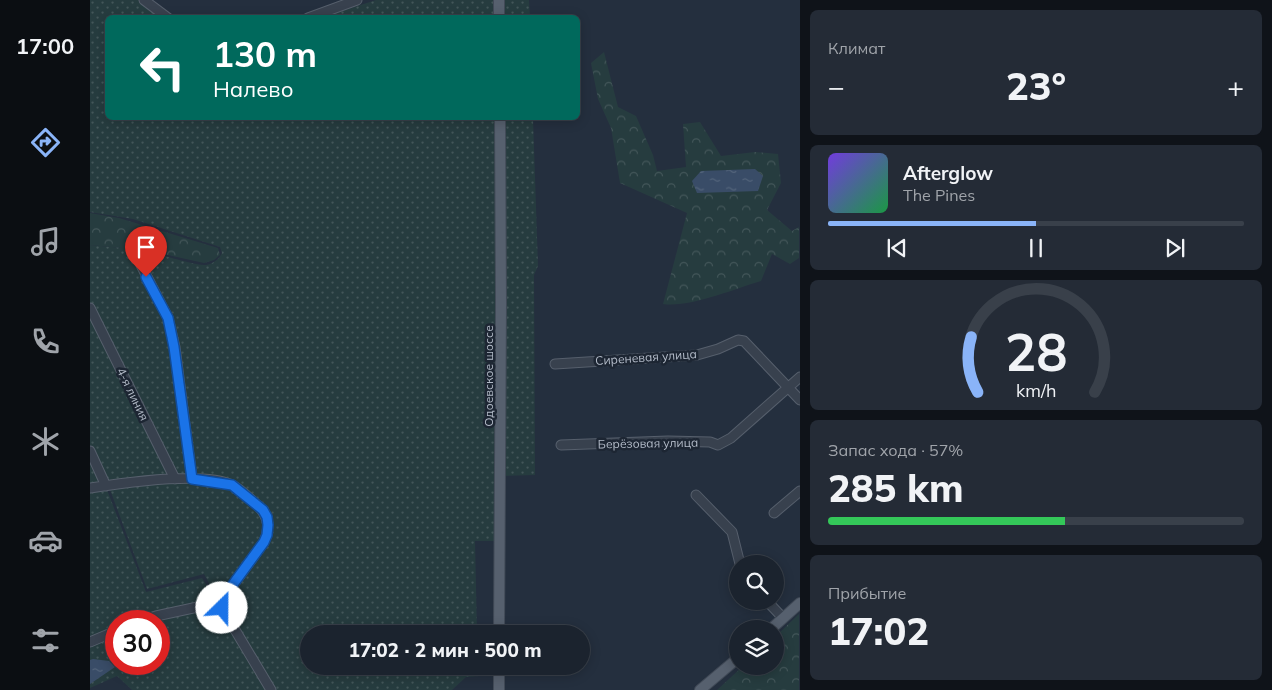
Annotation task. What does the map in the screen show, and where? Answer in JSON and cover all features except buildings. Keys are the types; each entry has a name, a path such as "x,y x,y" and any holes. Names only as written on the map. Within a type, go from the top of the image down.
{"main road":[{"path":"499,0 499,15"},
{"name":"Одоевское шоссе","path":"499,625 500,120"},
{"path":"783,618 800,604"},
{"path":"700,690 729,666"},
{"path":"499,675 499,690"}],"street":[{"path":"144,0 164,15"},
{"path":"316,15 357,0"},
{"path":"136,250 140,263 168,318 174,347 192,479"},
{"name":"4-я линия","path":"90,308 175,479"},
{"name":"Сиреневая улица","path":"554,364 698,355 738,340 744,342 800,400"},
{"name":"Берёзовая улица","path":"561,445 668,441 710,442 718,445 731,438 800,377"},
{"path":"90,451 106,486"},
{"path":"90,488 192,479 232,485 263,510 267,517 267,535 264,542 221,602 170,613"},
{"path":"774,514 800,491"},
{"path":"696,495 732,532 738,555"},
{"path":"221,602 222,608 271,690"},
{"path":"776,610 783,618"},
{"path":"90,642 105,636"}],"green space":[{"path":"90,0 148,0 171,15 105,15 105,120 533,120 538,266 534,275 535,475 496,476 496,541 475,541 477,625 300,625 300,675 479,676 466,677 452,690 273,690 244,640 227,605 228,597 245,571 270,520 231,481 194,477 172,312 167,313 147,273 147,250 201,265 211,264 222,253 220,247 133,219 90,212"},
{"path":"376,0 529,0 530,15 330,15"},
{"path":"604,52 618,107 636,116 653,155 657,171 686,167 683,124 700,122 721,156 755,152 778,154 781,183 767,210 792,231 799,227 799,258 790,264 772,254 761,281 698,301 663,304 687,213 620,183 611,128 598,99 591,63"},
{"path":"90,213 119,218 218,248 220,255 214,260 204,263 159,253 146,248 133,249 90,245"},
{"path":"90,245 133,249 167,320 190,477 90,487"},
{"path":"179,480 210,482 234,488 263,513 265,538 218,600 204,574 147,589 109,487"},
{"path":"106,487 146,592 202,578 268,690 132,690 117,676 90,688 90,489"},
{"path":"799,614 799,690 717,690 733,675 784,675 784,628"}],"water":[{"path":"755,169 763,176 758,191 697,193 692,181 701,171"},
{"path":"90,660 105,660 105,674 90,684"}],"route":[{"path":"146,277 168,318 174,347 192,479 209,480 232,485 263,510 267,517 267,535 264,542 223,598 221,602 222,608"}]}
